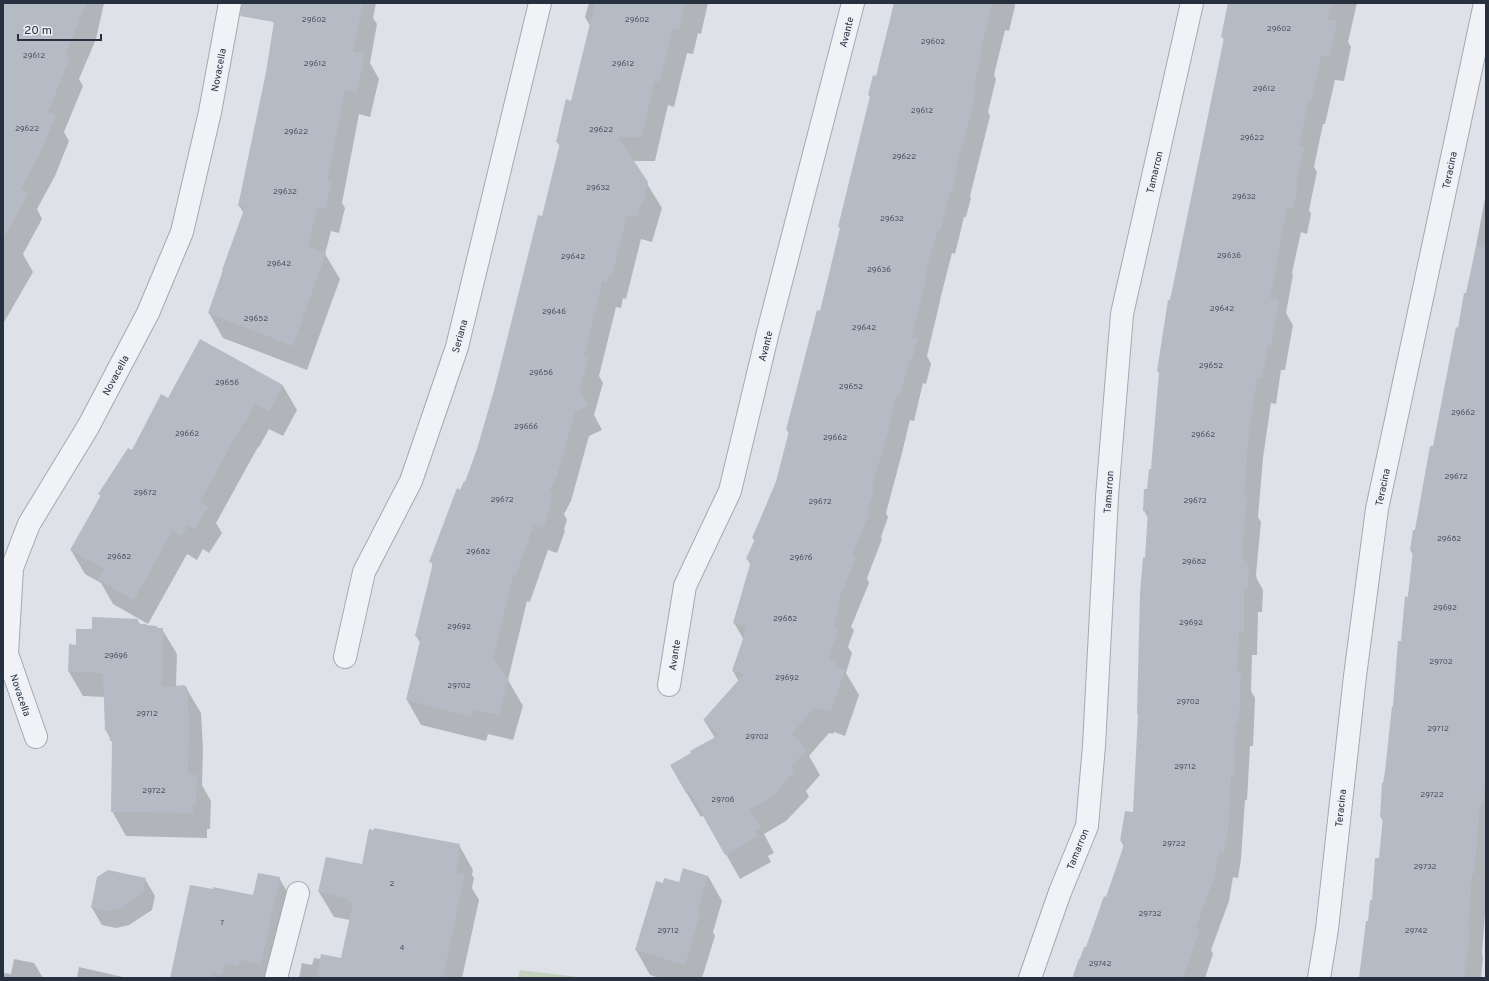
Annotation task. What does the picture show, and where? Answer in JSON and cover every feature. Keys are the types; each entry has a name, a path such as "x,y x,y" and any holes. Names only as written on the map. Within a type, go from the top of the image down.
{"street":[{"name":"Novacella","path":"36,736 7,654 12,568 29,524 88,427 148,313 182,232 210,112 230,3"},
{"name":"Seriana","path":"345,657 364,572 411,481 457,347 540,3"},
{"name":"Avante","path":"669,685 685,586 730,491 768,332 853,3"},
{"name":"Tamarron","path":"1030,978 1060,892 1087,826 1094,746 1107,497 1122,314 1192,3"},
{"name":"Teracina","path":"1319,978 1327,929 1355,676 1377,509 1485,3"},
{"path":"276,978 298,893"}],"green space":[{"path":"520,970 586,978 518,978"}],"building":[{"path":"3,3 87,3 65,55 69,60 48,112 56,115 41,151 21,189 29,193 3,239"},
{"path":"242,3 363,3 353,52 365,53 357,93 345,90 327,181 331,182 326,209 317,207 308,247 326,253 293,346 208,313 245,207 238,206 266,72 274,22 240,16"},
{"path":"595,3 685,3 679,30 673,29 660,82 654,81 642,137 618,137 648,182 643,203 641,203 638,217 627,215 612,275 609,274 607,283 602,282 584,356 589,357 579,391 589,405 575,412 557,476 549,492 553,494 543,529 534,525 515,577 513,576 493,659 509,680 499,715 474,710 472,717 406,700 421,637 415,636 433,563 429,562 457,488 460,490 464,481 465,482 477,449 495,387 538,215 542,216 560,143 556,142 566,99 571,101"},
{"path":"894,3 992,3 980,52 982,53 973,90 976,91 974,101 955,172 957,172 952,193 950,192 941,230 938,229 925,275 927,275 912,337 918,339 912,359 909,359 900,397 896,396 888,432 871,490 874,491 867,513 869,513 852,556 856,557 837,604 840,605 834,625 838,628 829,659 836,662 834,666 845,669 831,712 814,708 792,734 807,750 791,767 795,771 772,797 750,809 761,828 755,831 758,836 725,855 689,791 686,793 670,765 691,753 690,751 719,735 703,720 744,674 732,671 747,627 733,623 751,561 746,559 755,539 752,538 776,482 789,431 786,430 817,310 820,311 840,228 838,227 870,96 868,95 873,75 876,76"},
{"path":"1228,3 1332,3 1328,19 1337,21 1330,57 1321,55 1312,100 1309,99 1299,146 1304,147 1295,188 1298,188 1293,209 1287,208 1270,298 1279,300 1273,335 1271,346 1268,345 1262,379 1257,378 1249,433 1244,496 1247,496 1242,550 1243,558 1249,564 1248,588 1244,587 1244,631 1239,631 1237,672 1241,672 1239,722 1236,722 1234,775 1231,775 1228,833 1224,853 1219,852 1215,875 1196,928 1200,929 1183,978 1073,978 1104,896 1106,897 1125,842 1120,841 1125,811 1133,812 1138,714 1140,593 1143,557 1145,558 1148,511 1143,511 1144,489 1147,489 1149,469 1151,469 1159,372 1157,371 1168,300 1170,300 1224,38 1221,37"},
{"path":"1476,246 1486,247 1486,776 1483,805 1480,805 1474,874 1472,874 1468,930 1470,931 1464,978 1359,978 1366,921 1368,921 1370,900 1372,900 1375,858 1379,858 1383,817 1380,817 1382,783 1385,771 1393,706 1398,641 1401,641 1405,596 1408,597 1413,551 1410,551 1413,530 1415,530 1430,446 1433,446 1456,327 1458,328 1464,293 1466,293"},
{"path":"200,339 283,385 269,412 255,404 200,502 208,507 195,529 188,525 182,536 173,530 134,600 98,580 104,569 70,550 101,495 98,494 128,448 132,450 161,394 168,398"},
{"path":"92,617 138,619 138,624 147,624 146,625 157,626 157,628 163,628 162,687 185,685 185,687 187,687 189,722 188,774 197,775 196,804 193,804 193,813 111,812 112,741 110,741 109,730 105,731 103,673 68,672 69,644 76,645 76,629 92,629"},
{"path":"374,828 460,844 456,872 465,874 443,978 317,978 321,954 341,958 353,903 347,902 348,899 318,892 326,857 362,864 369,829 374,830"},
{"path":"683,868 708,876 698,910 701,911 685,965 635,950 656,881 663,883 664,878 679,882"},
{"path":"108,870 146,878 143,893 119,909 106,911 91,908 97,877"},
{"path":"258,873 280,877 261,964 240,960 238,966 225,963 222,975 213,973 212,978 170,978 190,885 213,889 213,887 253,895"}]}
